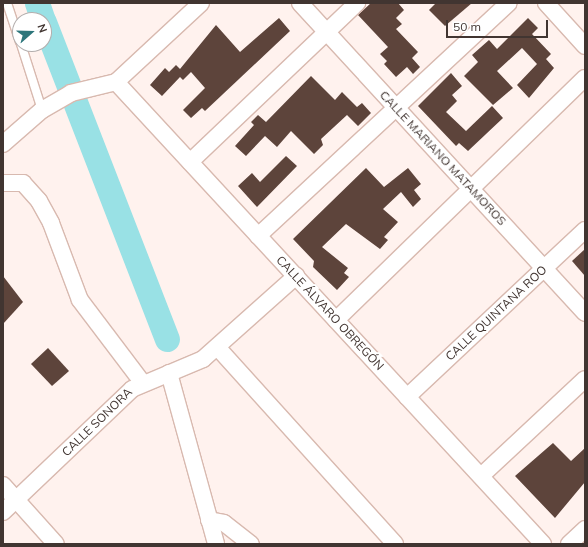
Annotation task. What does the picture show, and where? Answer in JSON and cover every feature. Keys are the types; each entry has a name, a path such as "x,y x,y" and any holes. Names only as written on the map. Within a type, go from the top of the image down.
{"street":[{"path":"3,144 42,110 71,93 116,82 201,3"},
{"name":"CALLE MARIANO MATAMOROS","path":"300,3 585,313"},
{"path":"190,162 357,3"},
{"path":"258,236 509,3"},
{"path":"546,3 585,46"},
{"path":"336,320 470,188 585,78"},
{"name":"CALLE ÁLVARO OBREGÓN","path":"116,82 544,544"},
{"path":"3,183 23,183 39,201 51,223 80,300 142,382"},
{"name":"CALLE QUINTANA ROO","path":"407,397 585,230"},
{"name":"CALLE SONORA","path":"3,512 142,382 169,373 218,348 296,276"},
{"path":"218,348 395,544"},
{"path":"169,373 216,544"},
{"path":"481,476 585,379"},
{"path":"3,486 56,544"},
{"path":"209,520 224,523 251,544"},
{"path":"569,544 585,529"}],"lane":[{"path":"7,3 12,18"},
{"path":"23,52 42,110"}],"building":[{"path":"371,3 398,3 404,10 396,18 402,24 396,29 418,52 412,58 420,67 413,74 407,67 396,77 384,64 387,61 380,54 388,47 358,15"},
{"path":"436,3 472,3 445,26 429,10"},
{"path":"279,18 290,31 205,111 202,108 191,118 183,110 205,88 191,72 183,80 180,77 162,96 150,85 165,68 169,72 176,65 180,69 216,25 240,52"},
{"path":"528,18 538,28 532,34 551,54 546,59 554,68 529,98 517,85 537,64 522,48 497,71 513,88 493,105 464,76 478,62 472,55 489,40 497,49"},
{"path":"451,73 462,86 452,95 457,101 446,112 466,131 492,106 503,118 468,151 459,143 456,146 418,106"},
{"path":"311,76 335,100 342,92 357,107 362,103 371,113 358,126 347,115 321,139 323,145 314,154 291,131 277,147 265,136 246,156 235,146 254,125 251,122 258,115 266,122"},
{"path":"286,156 297,166 257,207 238,186 252,173 260,182"},
{"path":"366,168 384,187 408,168 421,184 414,190 421,199 413,207 401,192 383,209 398,222 384,237 388,240 380,249 346,224 322,247 348,268 344,273 349,277 337,290 313,267 314,261 293,239"},
{"path":"585,249 585,276 572,261"},
{"path":"3,276 23,302 3,324"},
{"path":"48,348 69,371 52,386 31,364"},
{"path":"553,443 571,461 585,448 585,482 555,518 515,476"}],"waterway":[{"path":"37,3 40,12"},
{"path":"52,43 167,339"}]}
